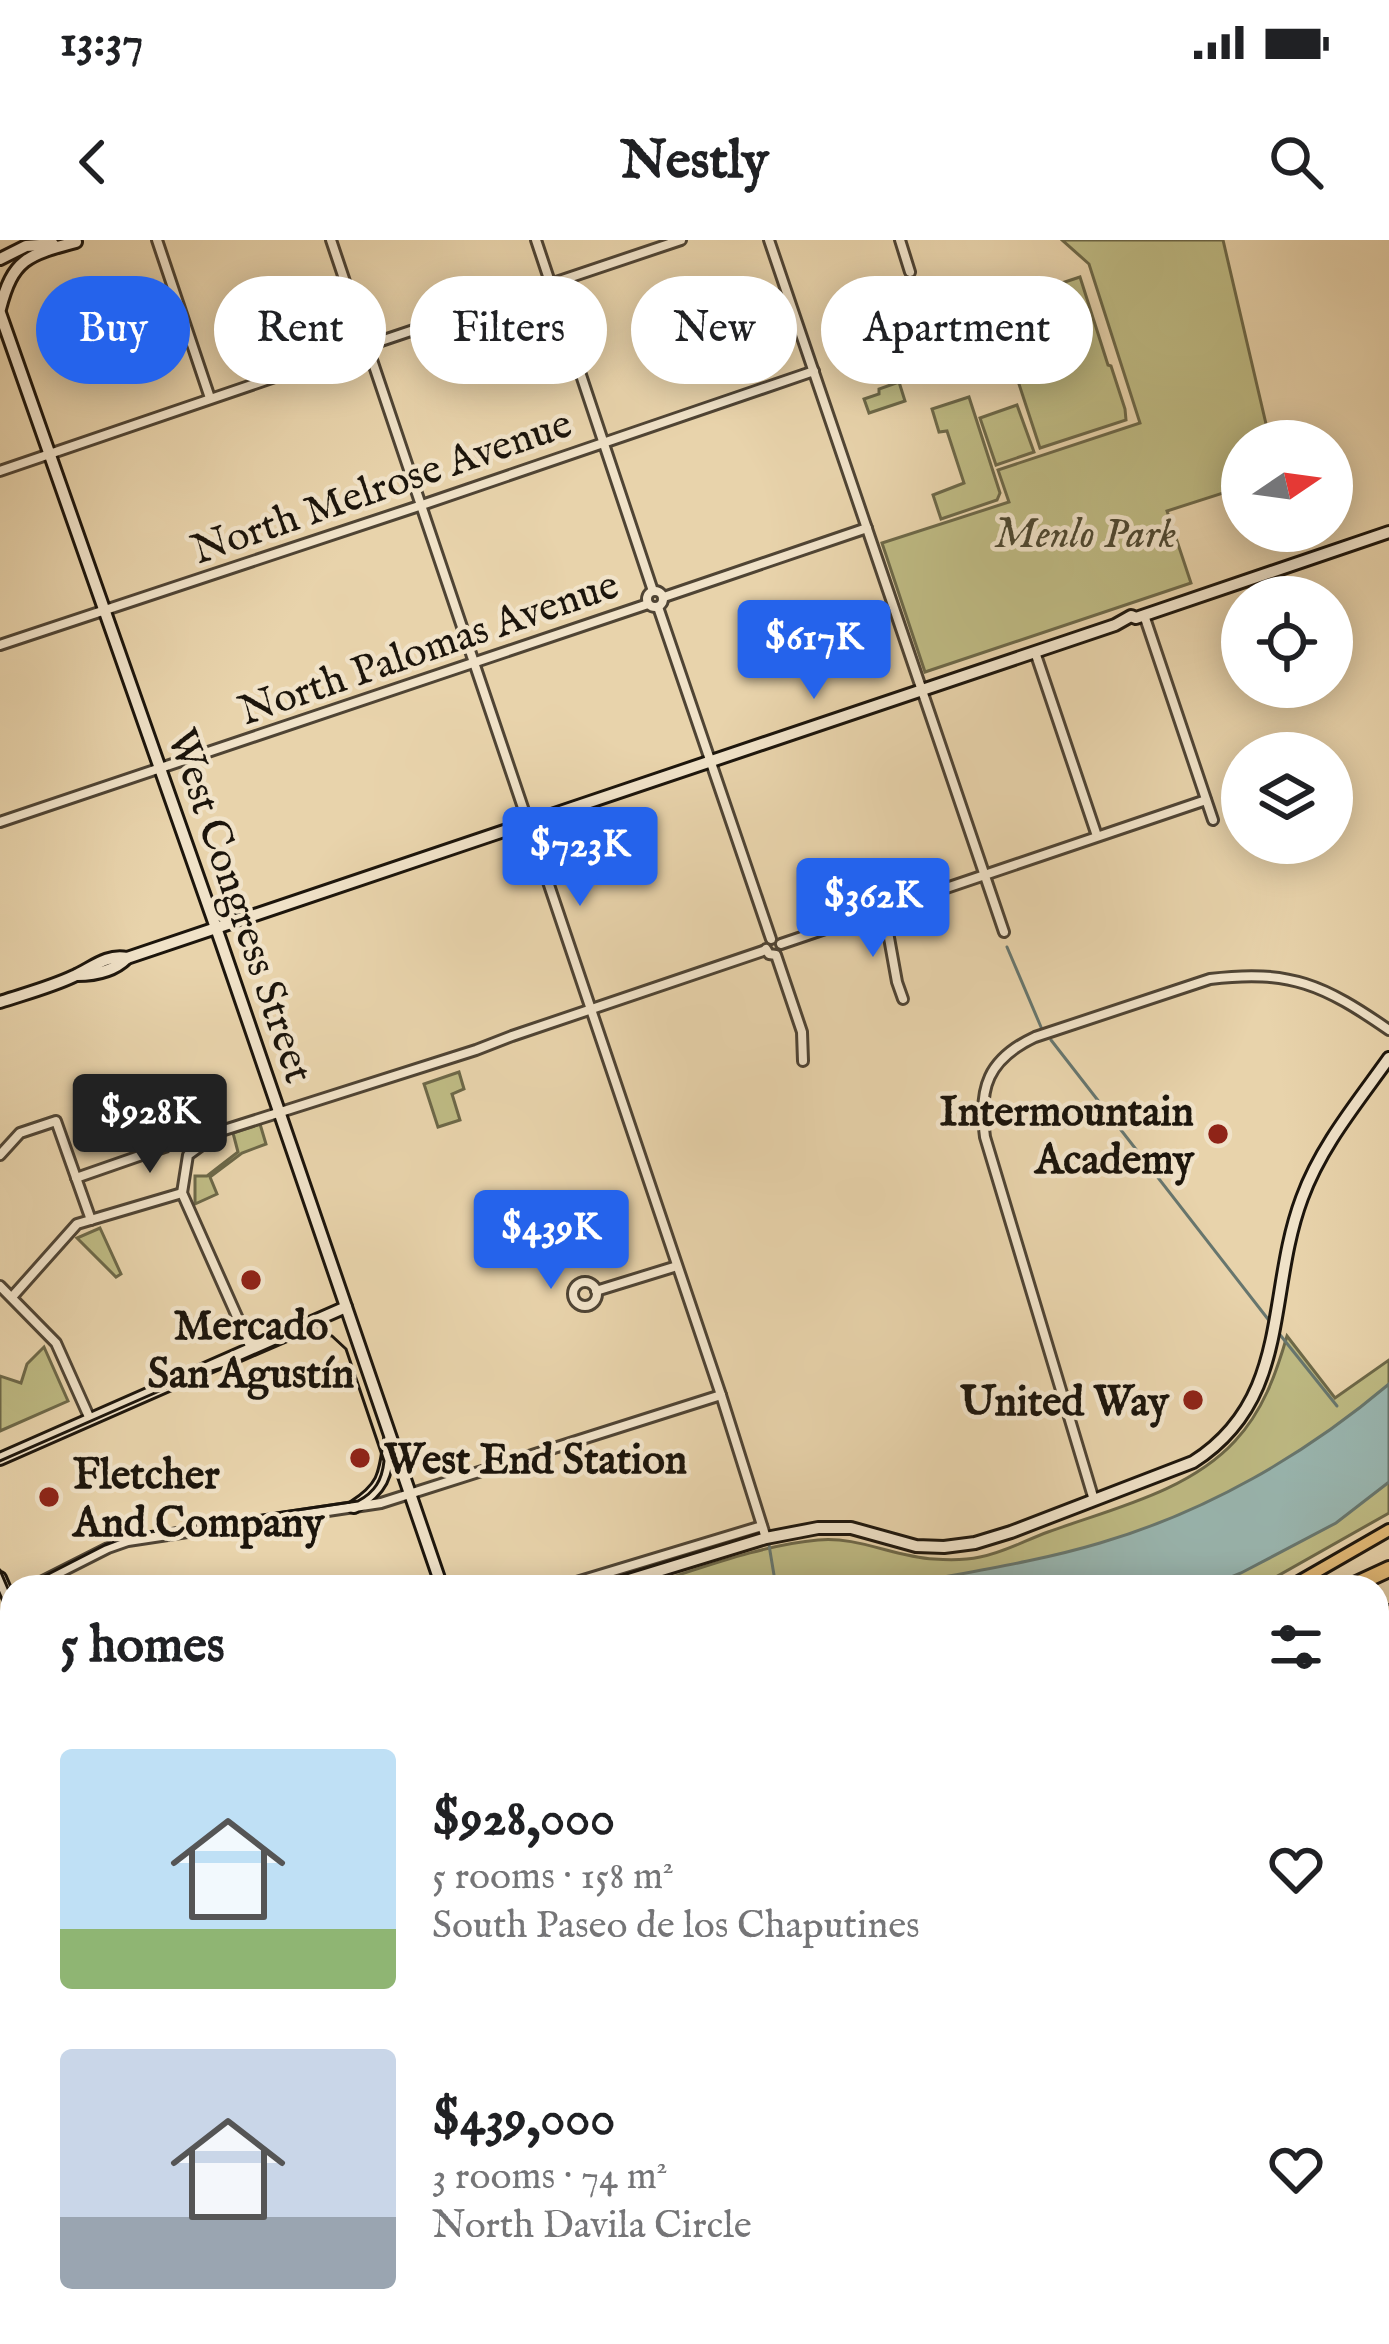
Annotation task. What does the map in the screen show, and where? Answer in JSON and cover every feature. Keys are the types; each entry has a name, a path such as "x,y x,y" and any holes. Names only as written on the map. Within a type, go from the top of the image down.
{"main road":[{"path":"0,259 26,246 92,240"},
{"path":"1,306 20,264 76,242"},
{"name":"West Congress Street","path":"1,306 438,1575"},
{"path":"0,1003 77,975 94,975 128,958 1389,532"},
{"path":"640,1575 764,1532 851,1528 916,1546 974,1543 1192,1462 1216,1447 1257,1390 1300,1203 1316,1163 1389,1058"},
{"path":"0,1459 346,1306"},
{"path":"354,1508 379,1489 390,1436"},
{"path":"1311,1575 1389,1530"}],"street":[{"path":"157,240 210,398"},
{"path":"331,240 342,276"},
{"path":"536,240 548,276"},
{"path":"575,276 681,240"},
{"path":"770,240 1004,932"},
{"path":"900,240 910,272"},
{"name":"North Melrose Avenue","path":"0,645 814,370"},
{"path":"0,471 249,384"},
{"path":"380,384 764,1532 605,1575"},
{"path":"584,384 653,591 661,593 657,603 711,761 781,949 776,955"},
{"name":"North Palomas Avenue","path":"0,822 867,528"},
{"path":"1140,616 1213,820"},
{"path":"1035,652 1097,836"},
{"path":"766,950 766,943 884,910 1206,800"},
{"path":"884,910 903,999"},
{"path":"250,1348 182,1193 188,1155 221,1131 766,950"},
{"path":"766,950 776,955"},
{"path":"776,955 802,1032 803,1061"},
{"path":"1094,1500 986,1137 983,1090 995,1066 1013,1048 1035,1037 1210,979 1236,976 1290,978 1349,1003 1389,1030"},
{"path":"0,1155 20,1133 56,1121 91,1220"},
{"path":"76,1178 165,1148 191,1126 202,1123 221,1131"},
{"path":"12,1297 77,1224 182,1193"},
{"path":"596,1291 677,1266"},
{"path":"0,1286 56,1343 90,1419"},
{"path":"55,1575 128,1541 354,1508 410,1494 721,1395"}],"green space":[{"name":"Menlo Park","path":"1062,240 1223,240 1265,420 1221,420 1221,494 1167,511 1191,583 925,672 882,543 1009,502 998,470 1140,423 1089,264"},
{"path":"1093,318 1126,420 1040,448 1019,384 1093,384"},
{"path":"900,384 905,401 869,413 864,399 879,394 879,389"},
{"path":"969,397 1000,493 997,500 941,519 933,495 964,483 947,431 939,432 932,409"},
{"path":"1017,405 1034,452 996,465 980,418"},
{"path":"459,1072 464,1089 452,1094 460,1120 438,1127 424,1084"},
{"path":"260,1124 266,1144 242,1153 210,1177 217,1194 195,1204 195,1176 207,1176 238,1152 233,1133"},
{"path":"100,1228 121,1274 116,1277 77,1238"},
{"path":"1287,1336 1335,1398 1389,1360 1389,1513 1279,1575 680,1575 751,1553 818,1540 951,1560 997,1553 1195,1474 1235,1441 1267,1392"},
{"path":"44,1347 68,1401 0,1431 0,1376 21,1383 27,1364"}],"water":[{"path":"1389,1384 1389,1482 1336,1523 1236,1575 955,1575 1075,1550 1178,1515 1289,1457"}],"waterway":[{"path":"1007,947 1041,1027"},
{"path":"1051,1040 1271,1323"},
{"path":"1277,1331 1337,1406"},
{"path":"769,1545 774,1575"}],"tram line":[{"path":"0,1461 189,1378 309,1332 332,1336 346,1349 384,1461 369,1494 358,1501 134,1534 46,1575"},
{"path":"0,1570 2,1575"}],"place":[{"name":"Intermountain Academy","path":"1218,1134"},
{"name":"Mercado San Agustín","path":"251,1280"},
{"name":"United Way","path":"1193,1400"},
{"name":"West End Station","path":"360,1458"},
{"name":"Fletcher And Company","path":"49,1497"}]}
